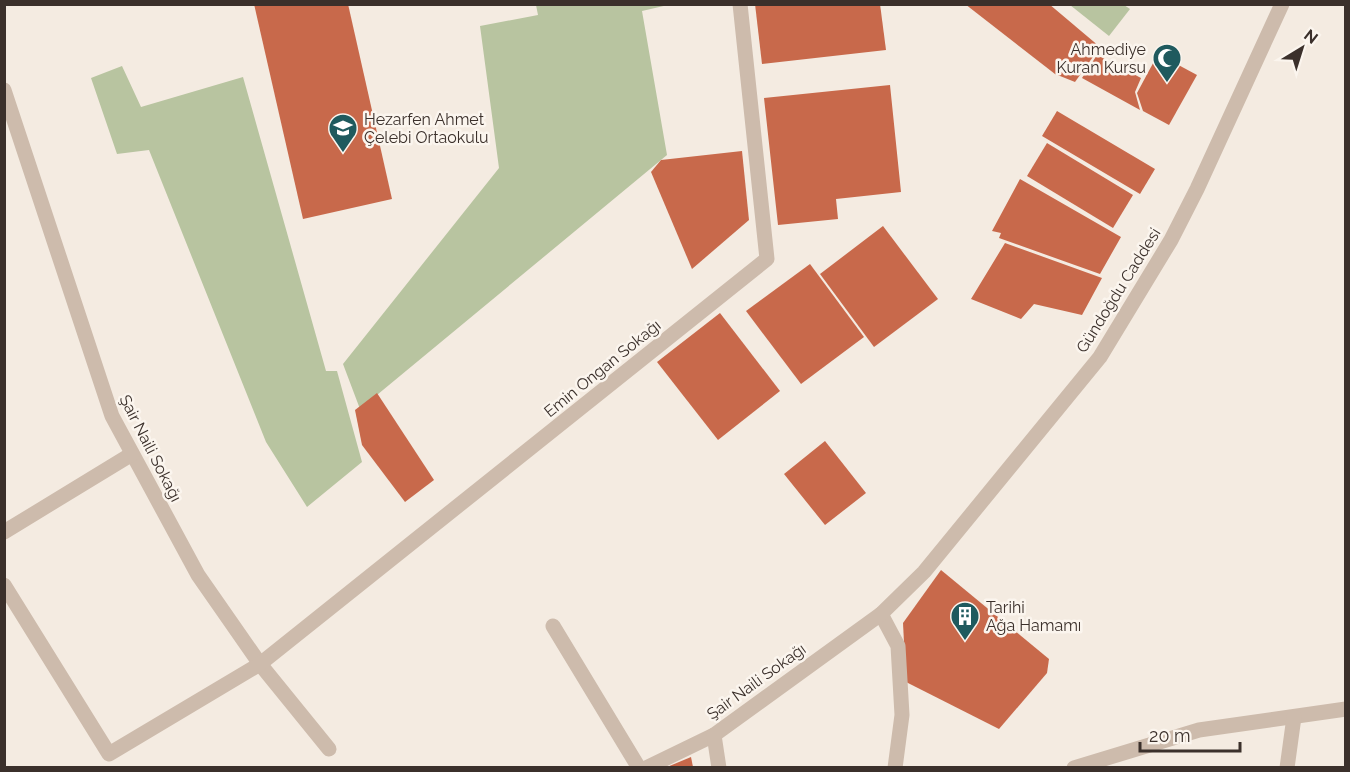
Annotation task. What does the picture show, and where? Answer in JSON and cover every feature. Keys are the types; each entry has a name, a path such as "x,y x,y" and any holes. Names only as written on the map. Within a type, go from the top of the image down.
{"street":[{"name":"Emin Ongan Sokağı","path":"260,664 767,259 740,4"},
{"name":"Gündoğdu Caddesi","path":"881,614 924,572 1100,357 1181,219 1282,4"},
{"name":"Şair Naili Sokağı","path":"4,90 112,416 198,575 260,664 329,749"},
{"path":"4,532 132,454"},
{"path":"4,585 109,754 260,664"},
{"name":"Şair Naili Sokağı","path":"646,768 714,735 881,614"},
{"path":"881,614 898,646 902,716 895,768"},
{"path":"553,626 639,768"},
{"path":"1074,768 1199,730 1346,709"},
{"path":"1287,768 1294,717"},
{"path":"714,735 719,768"}],"green space":[{"path":"536,5 668,5 642,11 667,155 360,409 343,364 499,168 480,26 538,15"},
{"path":"1070,5 1124,5 1130,9 1109,36"},
{"path":"122,66 141,107 243,77 326,371 337,371 362,462 307,507 266,442 149,150 117,154 91,78"}],"building":[{"path":"254,4 348,4 392,199 303,219"},
{"path":"755,4 880,4 886,50 762,64"},
{"path":"965,4 1049,4 1100,47 1075,82 1055,74"},
{"name":"Ahmediye Kuran Kursu","path":"1158,54 1197,75 1169,125 1143,111 1137,93"},
{"path":"1097,55 1141,78 1135,92 1140,110 1082,78"},
{"path":"890,85 901,192 836,199 838,219 778,225 764,98"},
{"path":"1057,111 1155,169 1140,194 1042,136"},
{"path":"1047,143 1133,195 1113,228 1027,176"},
{"path":"742,151 749,220 692,269 651,172 661,160"},
{"path":"1020,179 1121,237 1100,274 999,238 1001,233 992,231"},
{"path":"883,226 938,299 874,347 820,274"},
{"path":"1005,243 1102,278 1082,315 1034,304 1021,319 971,299"},
{"path":"810,264 864,337 801,384 746,311"},
{"path":"720,313 780,391 718,440 657,362"},
{"path":"377,393 434,480 405,502 362,445 355,410"},
{"path":"825,441 866,493 825,525 784,474"},
{"name":"Tarihi Ağa Hamamı","path":"941,570 1049,659 1047,673 999,729 906,682 903,623"},
{"path":"691,757 693,767 667,767"}],"place":[{"name":"Ahmediye Kuran Kursu","path":"1167,84"},
{"name":"Hezarfen Ahmet Çelebi Ortaokulu","path":"343,154"},
{"name":"Tarihi Ağa Hamamı","path":"965,642"}]}
